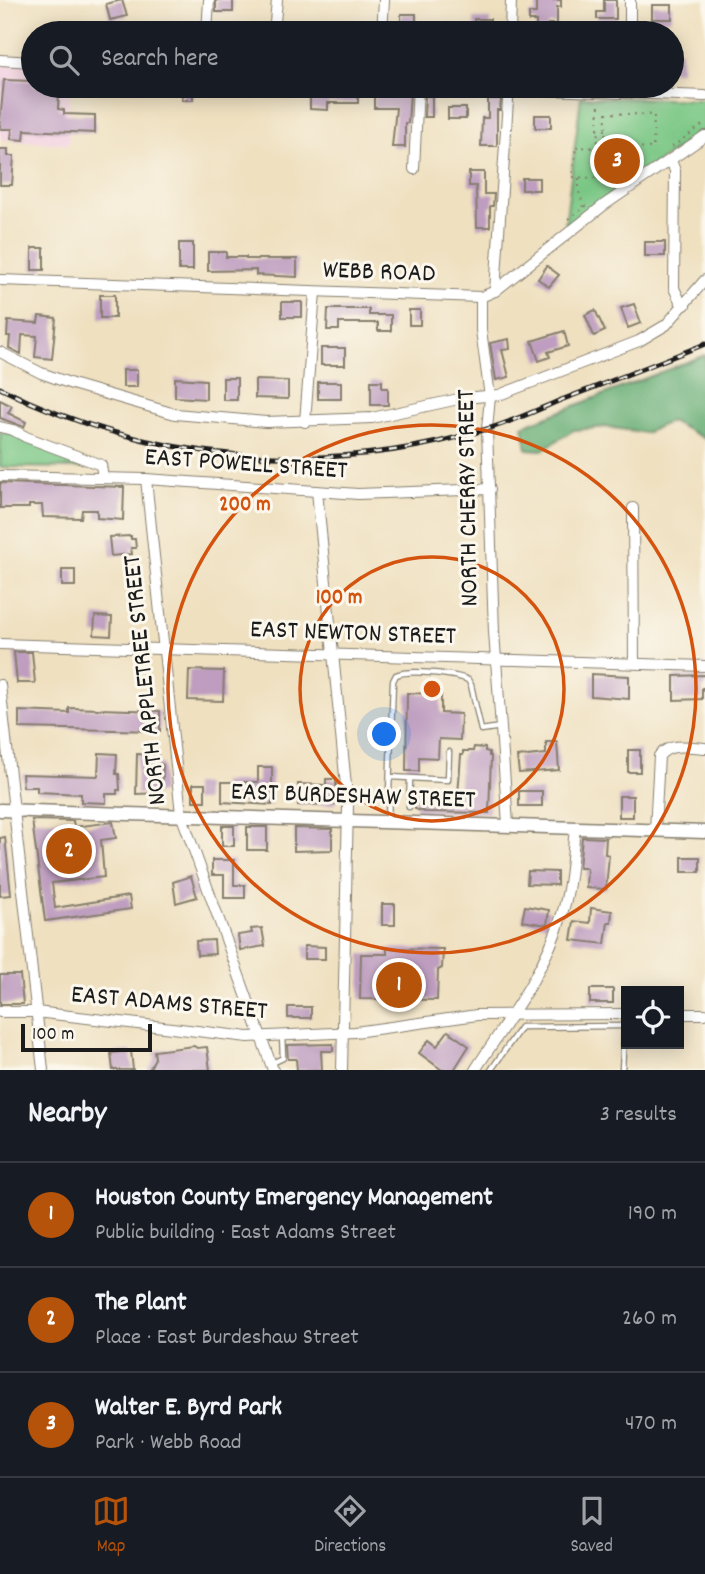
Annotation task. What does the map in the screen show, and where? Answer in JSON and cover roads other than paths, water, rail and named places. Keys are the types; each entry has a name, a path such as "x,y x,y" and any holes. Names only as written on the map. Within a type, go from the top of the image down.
{"street":[{"path":"208,21 209,0"},
{"path":"275,21 276,0"},
{"path":"383,21 384,0"},
{"path":"510,21 511,0"},
{"path":"630,0 630,21"},
{"path":"0,60 21,61"},
{"path":"684,94 705,96"},
{"path":"414,169 417,98"},
{"path":"495,291 508,98"},
{"name":"WEBB ROAD","path":"0,280 481,297 495,291 604,205 705,136"},
{"path":"671,160 675,171 674,288 685,305"},
{"path":"0,352 41,373 72,384 175,414 241,421 304,422 372,418 463,398 490,397 639,341 666,325 705,280"},
{"path":"304,422 315,292"},
{"name":"NORTH CHERRY STREET","path":"481,297 481,330 490,397 487,429 495,659 508,824"},
{"path":"0,427 101,465 103,478"},
{"name":"EAST POWELL STREET","path":"0,476 146,480 377,494 490,489"},
{"name":"NORTH APPLETREE STREET","path":"146,480 181,814 272,1067"},
{"path":"317,491 349,820 342,1070"},
{"path":"633,508 634,663"},
{"name":"EAST NEWTON STREET","path":"0,644 705,666"},
{"path":"0,685 43,1070"},
{"path":"655,830 659,756 673,747 705,748"},
{"name":"EAST BURDESHAW STREET","path":"0,810 705,832"},
{"path":"475,1070 511,1015 557,930 566,898 575,828"},
{"name":"EAST ADAMS STREET","path":"0,1012 36,1012 248,1037 343,1032 454,1017 621,1014"},
{"path":"684,1014 705,1014"}],"lane":[{"path":"431,674 432,657"},
{"path":"388,821 393,681 396,675 402,672 431,674 468,680 481,730 501,727"},
{"path":"390,778 448,780 449,752"},
{"path":"409,807 410,779"},
{"path":"491,1070 521,1027 621,1026"},
{"path":"272,1067 283,1058 282,1035"},
{"path":"495,1039 507,1047"},
{"path":"622,1070 623,1049"}],"railway":[{"path":"0,388 57,413 116,433 177,447 239,455 302,457 364,454 426,444 496,426 705,344"}],"place":[{"name":"Walter E. Byrd Park","path":"617,161"},
{"name":"The Plant","path":"69,851"},
{"name":"Houston County Emergency Management","path":"399,985"}]}
